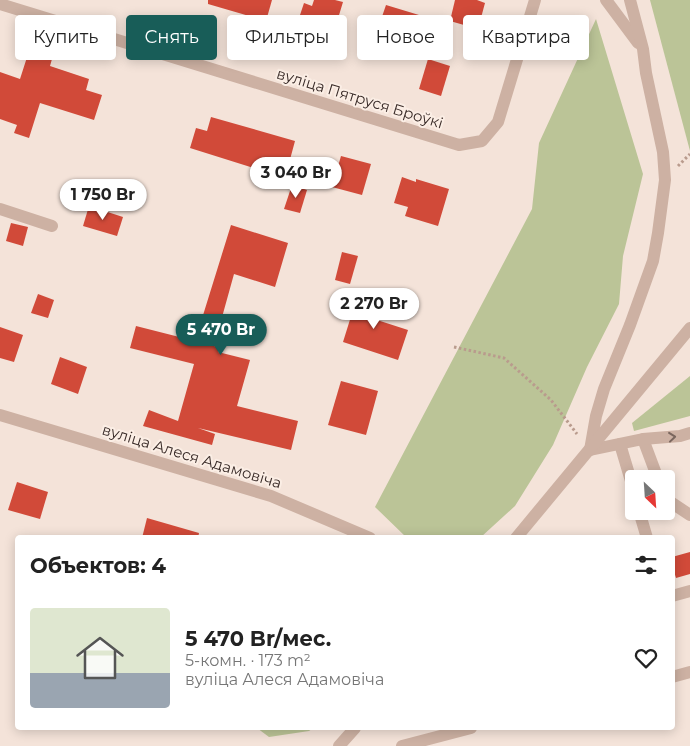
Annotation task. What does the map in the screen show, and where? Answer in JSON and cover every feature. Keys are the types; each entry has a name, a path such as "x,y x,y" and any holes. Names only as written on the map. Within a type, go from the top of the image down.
{"street":[{"name":"вуліца Пятруся Броўкі","path":"0,4 459,145 482,141 498,122 535,0"},
{"path":"606,0 643,49"},
{"path":"590,450 596,416 604,389 653,261 665,180 663,152 646,73 643,49 630,0"},
{"path":"0,209 52,226"},
{"path":"519,535 685,341 690,328"},
{"name":"вуліца Алеся Адамовіча","path":"0,415 271,496 363,535"},
{"path":"590,450 643,439 680,436 690,432"},
{"path":"643,439 655,470"},
{"path":"620,444 628,470"},
{"path":"675,505 690,515"},
{"path":"642,520 646,535"},
{"path":"675,595 690,592"},
{"path":"675,675 690,672"},
{"path":"339,746 353,730"},
{"path":"402,746 463,730"}],"path":[{"path":"454,347 504,358 551,400 590,450"}],"green space":[{"path":"650,0 690,0 690,151"},
{"path":"596,19 643,174 623,256 619,304 587,367 553,445 515,506 483,535 404,535 375,507 532,209 539,143 577,60 589,60 589,34"},
{"path":"690,376 690,416 634,431 632,423"},
{"path":"260,730 310,730 309,731 269,737"}],"building":[{"path":"208,0 272,0 268,15 246,15 208,4"},
{"path":"314,0 343,2 339,15 300,15 304,3 312,6"},
{"path":"455,0 477,0 485,3 482,15 463,15 463,25 453,22 453,15 451,15"},
{"path":"386,5 419,15 383,15"},
{"path":"26,60 52,60 50,66 89,79 86,90 102,95 94,120 40,103 29,138 14,133 17,125 0,119 0,72 20,79"},
{"path":"428,60 450,66 441,96 419,89"},
{"path":"211,117 295,141 285,178 190,148 196,128 207,131"},
{"path":"341,156 371,164 362,195 332,187"},
{"path":"402,177 416,182 416,179 449,189 438,226 405,216 408,207 394,203"},
{"path":"292,185 307,190 300,213 284,209"},
{"path":"89,206 123,217 117,236 83,226"},
{"path":"11,223 28,227 23,246 6,241"},
{"path":"231,225 288,243 275,287 234,274 214,346 220,348 218,352 250,360 237,406 298,421 291,450 198,428 215,434 212,445 143,426 149,410 178,421 194,364 130,348 136,326 195,341"},
{"path":"342,252 358,256 350,284 335,280"},
{"path":"38,294 54,300 48,318 31,313"},
{"path":"358,294 384,303 377,320 408,330 398,360 343,342"},
{"path":"0,327 23,335 14,362 0,358"},
{"path":"60,357 87,367 78,394 51,384"},
{"path":"341,381 378,391 366,435 328,425"},
{"path":"17,482 48,492 40,519 8,510"},
{"path":"147,518 199,533 199,535 143,535"},
{"path":"690,552 690,574 676,578 675,556"}]}
